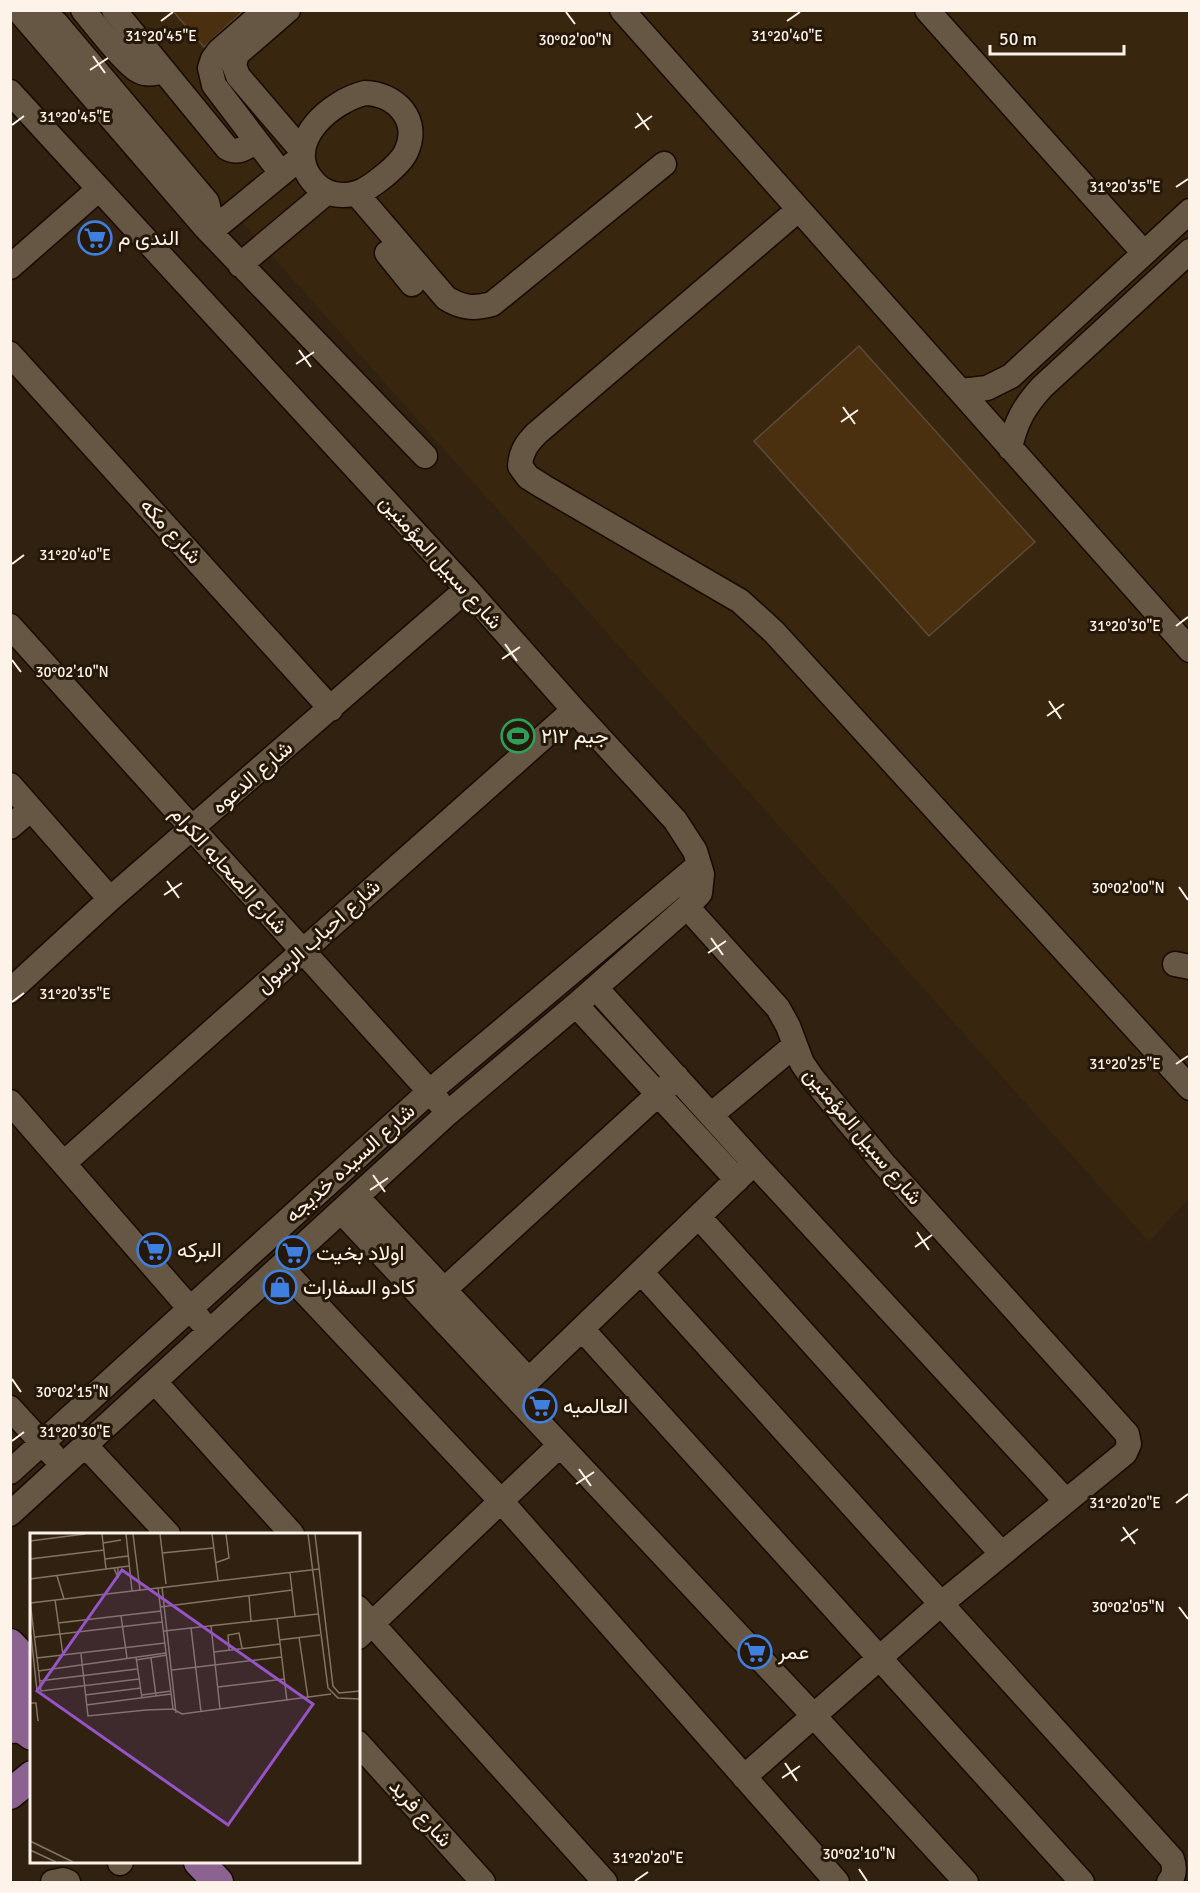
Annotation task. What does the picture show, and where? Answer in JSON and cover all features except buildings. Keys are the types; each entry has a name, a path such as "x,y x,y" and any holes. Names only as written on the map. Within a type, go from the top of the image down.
{"main road":[{"path":"10,1644 30,1665"},
{"path":"10,1672 30,1693"},
{"path":"10,1713 30,1695"},
{"path":"10,1728 21,1727 30,1734"},
{"path":"200,1863 218,1882"}],"street":[{"path":"18,10 207,229 425,456"},
{"path":"33,10 45,14 56,23 207,202 210,211 207,229"},
{"path":"83,10 133,67 145,73 163,70"},
{"path":"97,10 129,46"},
{"path":"114,10 227,148 233,151 240,150 256,141"},
{"path":"266,10 219,51 210,68 214,85 281,173"},
{"path":"288,10 237,54 234,65 238,76 303,154"},
{"path":"622,10 1190,650"},
{"path":"927,10 1144,253"},
{"name":"شارع سبيل المؤمنين","path":"10,92 467,589 675,820 695,851 702,874 700,893 687,908 778,1008 788,1026 802,1063 862,1138 1127,1434 1129,1444 1125,1453 1065,1500"},
{"path":"376,93 386,97 396,103 408,121 410,143 406,154 399,163 357,193 346,195 327,192 306,172 303,154 308,133 314,125 344,101 354,96 376,93"},
{"path":"207,229 303,154"},
{"path":"357,193 446,298 460,306 477,308 492,304 664,164"},
{"path":"10,267 99,189"},
{"path":"240,265 327,192"},
{"path":"798,210 528,441 521,455 520,466 528,477 544,487 740,601 774,632 1190,1088"},
{"path":"961,391 987,388 1011,376 1190,211"},
{"path":"412,284 381,245 380,239 388,230 396,227 404,230 452,284"},
{"path":"1010,448 1015,426 1025,406 1042,387 1190,251"},
{"name":"شارع مكه","path":"10,354 331,709"},
{"name":"شارع الدعوه","path":"10,991 110,898 467,589"},
{"name":"شارع الصحابه الكرام","path":"10,626 448,1113"},
{"name":"شارع احباب الرسول","path":"64,1163 574,710"},
{"path":"10,785 110,898"},
{"path":"10,827 31,809"},
{"name":"شارع السيده خديجه","path":"10,1472 430,1091 699,866"},
{"name":"شارع السيده خديجه","path":"10,1514 448,1113 687,908"},
{"path":"596,988 711,1115 746,1172"},
{"path":"576,1005 659,1094 746,1172 1065,1500 942,1603 744,1777"},
{"path":"711,1115 795,1045"},
{"path":"445,1289 677,1077"},
{"path":"10,1102 210,1331"},
{"path":"521,1388 746,1172"},
{"path":"349,1204 445,1289 521,1388 559,1446 813,1715 966,1882"},
{"path":"349,1204 521,1388"},
{"path":"699,1217 1001,1553"},
{"path":"281,1267 501,1501 837,1882"},
{"path":"641,1272 1173,1859 1175,1868 1169,1882"},
{"path":"582,1329 1082,1882"},
{"path":"155,1382 291,1533"},
{"path":"10,1408 63,1466"},
{"path":"85,1445 167,1533"},
{"path":"559,1446 501,1501 363,1623 605,1882"},
{"name":"شارع فريد","path":"360,1745 483,1882"},
{"path":"53,1882 63,1880 68,1882"}],"shaded area":[{"path":"54,11 1189,11 1190,1197 1149,1242"}],"place":[{"name":"الندى م","path":"95,238"},
{"name":"جيم ٢١٢","path":"518,736"},
{"name":"البركه","path":"154,1250"},
{"name":"اولاد بخيت","path":"293,1253"},
{"name":"كادو السفارات","path":"280,1287"},
{"name":"العالميه","path":"540,1406"},
{"name":"عمر","path":"755,1652"}]}
